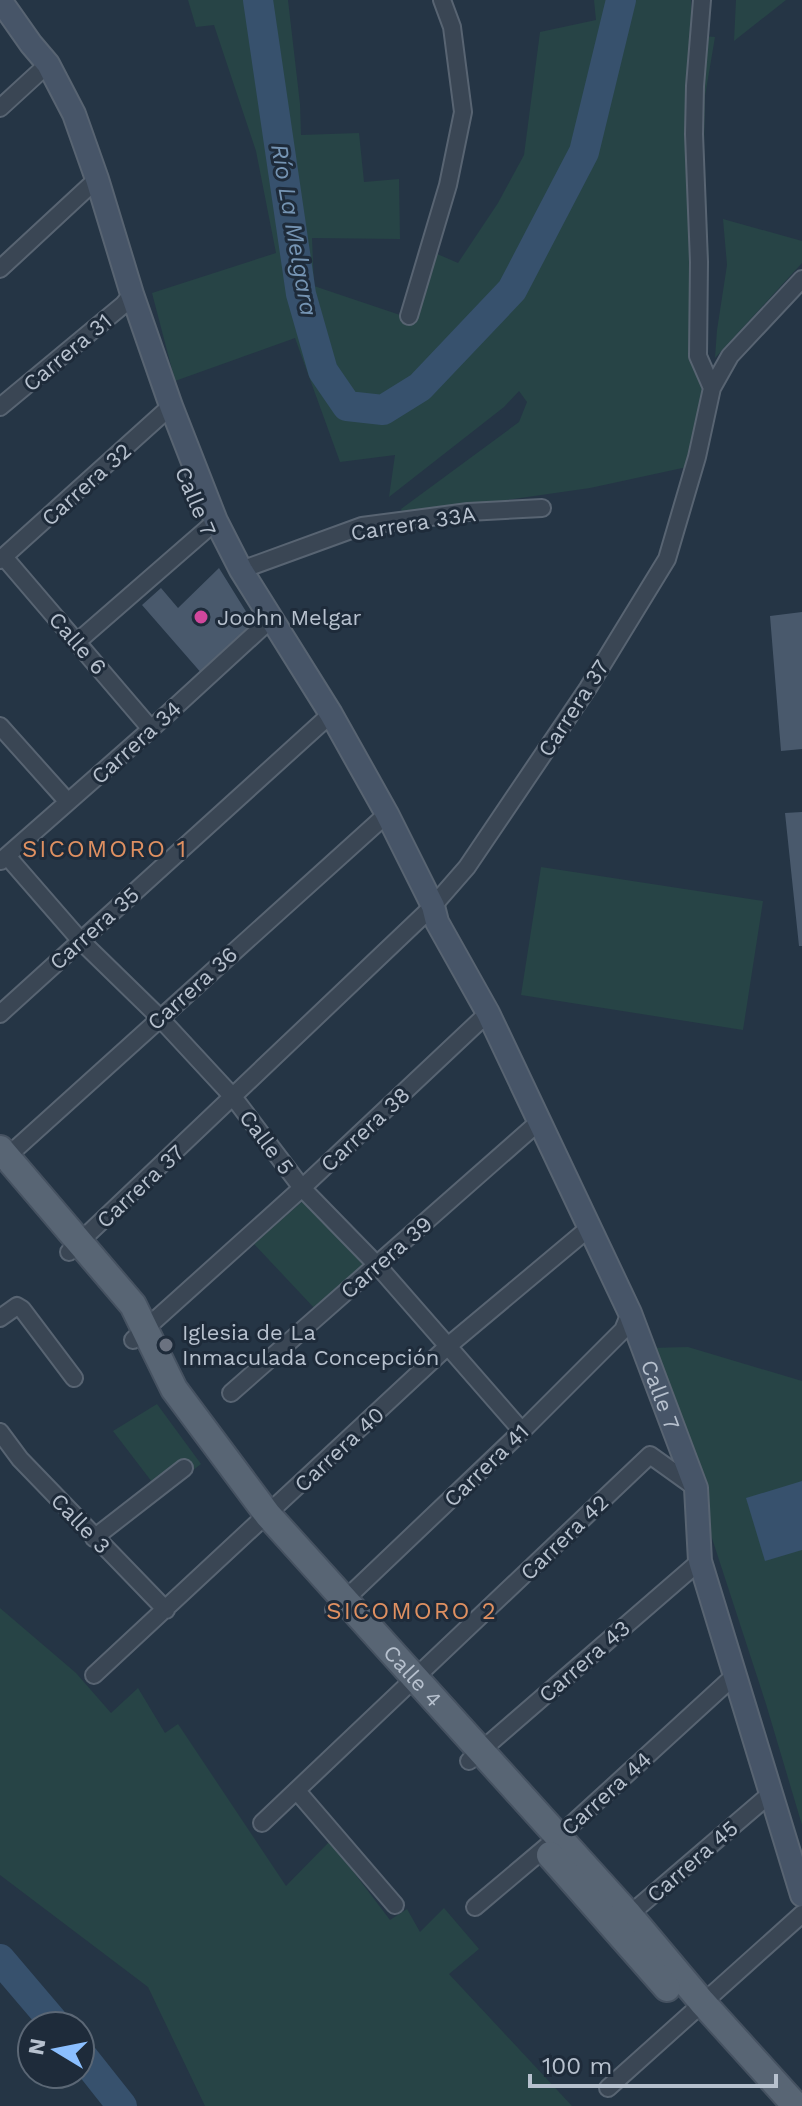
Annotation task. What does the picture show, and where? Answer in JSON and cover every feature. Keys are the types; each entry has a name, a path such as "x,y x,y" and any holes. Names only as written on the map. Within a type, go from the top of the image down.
{"main road":[{"name":"Calle 4","path":"2,1161 75,1247 133,1305 139,1335 263,1520 622,1921 774,2106"},
{"name":"Calle 4","path":"696,2008 796,2106"}],"street":[{"name":"Calle 7","path":"0,0 74,114 127,300 230,576 266,623 326,718 383,818 488,1013 630,1313 696,1488 700,1561 802,1895"},
{"path":"409,316 448,185 463,112 452,27 442,0"},
{"path":"702,0 694,134 699,262 698,356 712,388"},
{"path":"0,108 44,67"},
{"path":"0,269 94,183"},
{"path":"712,388 730,356 802,279"},
{"name":"Carrera 31","path":"0,407 127,300"},
{"name":"Carrera 37","path":"75,1247 432,914 467,867 588,688 667,559 697,457 712,388"},
{"name":"Carrera 32","path":"2,559 166,411"},
{"name":"Carrera 33A","path":"241,570 362,526 468,512 542,508"},
{"name":"Calle 7","path":"211,525 241,570 266,623"},
{"path":"77,642 211,525"},
{"name":"Calle 6","path":"2,559 151,729"},
{"name":"Carrera 34","path":"4,859 266,623"},
{"name":"Carrera 35","path":"0,1014 326,718"},
{"path":"0,726 68,802"},
{"name":"Carrera 36","path":"2,1161 383,818"},
{"name":"Calle 5","path":"4,859 234,1098 302,1188 377,1265 522,1431"},
{"name":"Carrera 38","path":"139,1335 302,1188 488,1013"},
{"name":"Carrera 39","path":"231,1393 541,1120"},
{"name":"Carrera 40","path":"94,1675 448,1346 589,1228"},
{"path":"1,1315 17,1306 22,1309 74,1378"},
{"name":"Carrera 41","path":"339,1604 522,1431 623,1330 630,1313"},
{"name":"Calle 3","path":"0,1432 20,1459 166,1610"},
{"name":"Carrera 42","path":"262,1823 650,1455 696,1488"},
{"path":"94,1538 184,1468"},
{"name":"Carrera 43","path":"475,1756 700,1561"},
{"name":"Carrera 44","path":"475,1907 551,1843 734,1676"},
{"path":"297,1791 395,1905"},
{"name":"Carrera 45","path":"622,1921 769,1795"},
{"path":"608,2088 802,1914"}],"green space":[{"path":"188,0 288,0 301,135 359,133 364,182 399,179 400,239 312,238 314,286 412,319 435,253 458,263 498,203 524,155 540,32 596,20 594,0 691,0 692,35 715,37 705,96 709,266 703,334 706,391 687,467 590,488 403,515 401,509 519,422 527,402 519,391 504,407 389,497 395,455 340,462 295,338 175,381 152,293 276,253 256,151 214,25 196,27"},
{"path":"736,0 786,0 734,41"},
{"path":"723,219 802,241 802,263 715,358 727,265"},
{"path":"541,867 763,901 743,1030 521,995"},
{"path":"303,1201 364,1265 317,1311 254,1244"},
{"path":"688,1347 802,1381 802,1825 766,1704 650,1348"},
{"path":"157,1404 201,1464 192,1471 182,1459 152,1482 113,1431"},
{"path":"0,1608 76,1673 111,1713 138,1688 165,1733 178,1724 286,1886 330,1841 390,1920 407,1909 420,1932 444,1908 479,1949 449,1974 572,2106 205,2106 148,1987 0,1875"}],"water":[{"path":"802,1481 802,1550 765,1561 746,1498"}],"building":[{"name":"Joohn Melgar","path":"219,568 255,626 203,675 142,605 161,588 178,608"},
{"path":"802,612 802,749 781,751 770,616"},
{"path":"802,812 802,946 799,946 785,813"}],"waterway":[{"name":"Río La Melgara","path":"258,0 301,294 323,371 347,406 383,410 420,387 512,290 584,152 621,0"},
{"path":"0,1959 43,2010"},
{"path":"96,2073 122,2106"}],"place":[{"name":"Joohn Melgar","path":"201,617"},
{"name":"Iglesia de La Inmaculada Concepción","path":"166,1345"}],"district":[{"name":"SICOMORO 1","path":"105,849"},
{"name":"SICOMORO 2","path":"412,1611"}]}
